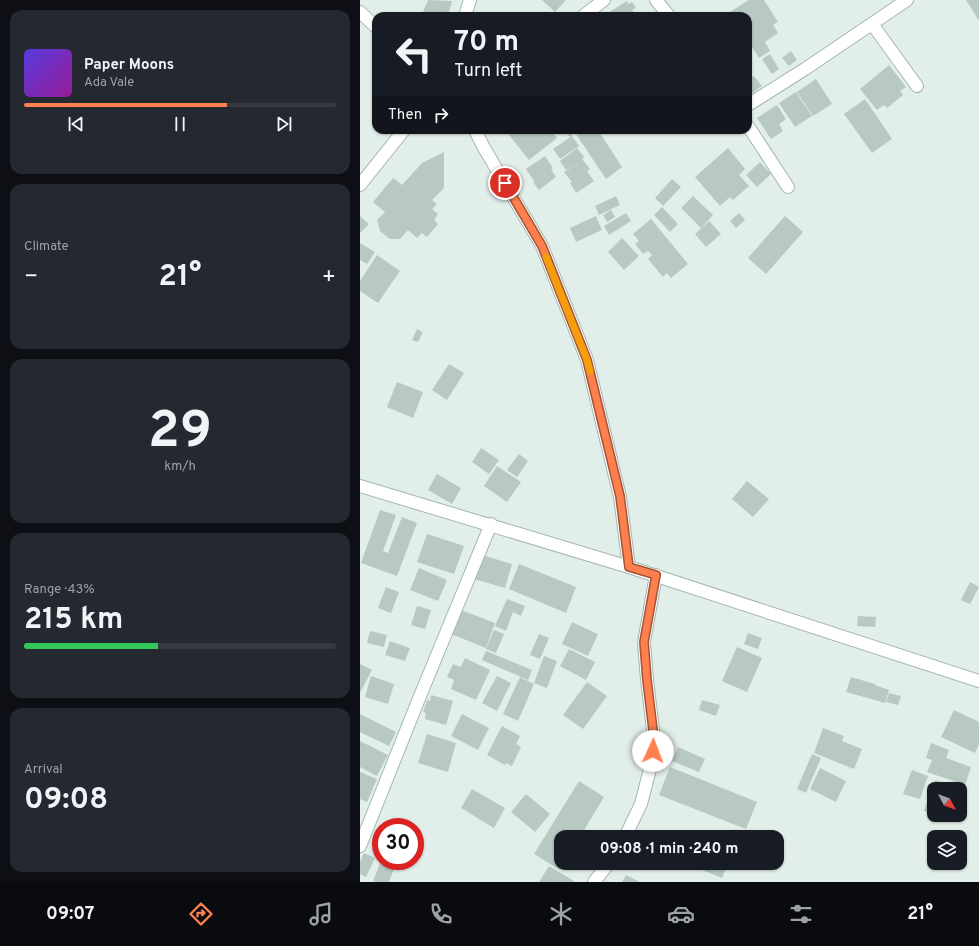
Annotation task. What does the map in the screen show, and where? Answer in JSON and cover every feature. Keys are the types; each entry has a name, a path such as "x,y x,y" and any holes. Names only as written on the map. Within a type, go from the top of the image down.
{"street":[{"path":"466,12 470,0"},
{"path":"588,12 604,0"},
{"path":"656,0 666,12"},
{"path":"752,103 805,70 907,0"},
{"path":"360,12 372,23"},
{"path":"872,24 918,86"},
{"path":"752,132 788,187"},
{"path":"360,185 401,134"},
{"path":"477,134 542,246 587,360 620,496 629,567"},
{"path":"360,486 491,524 656,575 979,681"},
{"path":"360,846 491,524"},
{"path":"628,830 641,804 651,765 654,738 644,642 656,575"},
{"path":"594,882 603,870"}],"building":[{"path":"428,0 452,1 449,12 423,12"},
{"path":"542,0 566,0 555,12"},
{"path":"749,0 764,0 778,22 773,25 778,33 765,42 770,51 759,58 752,47 752,12 730,12"},
{"path":"966,0 979,0 979,21"},
{"path":"627,1 628,4 632,2 636,8 632,10 633,12 609,12"},
{"path":"791,51 797,60 789,66 782,58"},
{"path":"770,54 779,69 772,74 762,59"},
{"path":"889,65 906,87 900,91 903,95 887,108 884,105 877,110 860,89"},
{"path":"754,76 762,86 752,93 752,77"},
{"path":"816,79 832,104 813,116 797,92"},
{"path":"796,92 812,116 795,127 779,103"},
{"path":"865,99 892,139 872,153 844,114"},
{"path":"777,105 786,119 779,124 783,131 771,139 757,118"},
{"path":"508,134 554,134 557,138 529,160"},
{"path":"576,134 601,134 622,167 606,179"},
{"path":"572,136 579,146 560,159 553,149"},
{"path":"577,148 584,157 582,159 590,169 587,171 594,181 576,193 570,183 572,182 564,172 578,163 566,170 560,161"},
{"path":"728,148 745,169 739,175 749,186 733,200 730,197 720,206 695,177"},
{"path":"444,152 444,188 432,200 437,204 432,209 438,214 434,220 438,224 427,237 422,233 417,238 408,230 400,239 390,239 380,231 377,220 385,212 373,202 393,178 402,185 422,163"},
{"path":"545,156 553,168 551,169 556,177 539,190 533,182 550,171 534,181 526,169"},
{"path":"760,162 771,174 757,187 746,175"},
{"path":"672,179 681,187 663,206 655,198"},
{"path":"616,196 620,205 599,215 595,206"},
{"path":"693,196 713,215 701,228 681,208"},
{"path":"662,207 678,224 670,232 654,215"},
{"path":"611,210 615,217 607,222 603,215"},
{"path":"626,213 631,221 609,235 604,226"},
{"path":"739,213 745,220 736,228 730,221"},
{"path":"360,216 369,224 360,233"},
{"path":"596,216 602,230 576,242 570,228"},
{"path":"785,216 803,232 766,274 748,258"},
{"path":"651,219 688,264 671,278 667,273 663,277 648,259 652,255 648,251 643,254 635,244 639,241 633,234"},
{"path":"709,221 721,234 706,247 695,234"},
{"path":"622,238 639,256 624,270 608,252"},
{"path":"360,243 375,252 367,264 360,260"},
{"path":"377,255 400,271 378,303 360,291 360,281"},
{"path":"417,329 423,332 418,342 412,340"},
{"path":"449,364 464,373 447,400 432,390"},
{"path":"397,382 423,392 413,418 387,407"},
{"path":"481,448 499,460 489,474 472,462"},
{"path":"519,454 528,461 517,477 507,470"},
{"path":"497,466 521,482 507,502 484,486"},
{"path":"437,474 461,488 452,504 428,490"},
{"path":"747,481 769,499 753,517 732,499"},
{"path":"380,510 396,515 383,551 388,553 402,517 417,523 397,576 361,563"},
{"path":"427,534 464,546 454,574 417,562"},
{"path":"479,554 512,564 505,588 471,578"},
{"path":"519,564 576,587 566,613 509,589"},
{"path":"419,568 447,580 438,601 410,590"},
{"path":"970,582 979,587 970,604 961,600"},
{"path":"386,587 399,592 391,613 378,608"},
{"path":"507,599 525,606 521,616 513,612 506,631 495,626"},
{"path":"417,606 431,610 425,629 411,625"},
{"path":"461,610 495,623 486,648 451,634"},
{"path":"858,616 876,617 875,627 857,626"},
{"path":"572,622 598,634 588,656 562,644"},
{"path":"494,630 504,634 496,653 486,649"},
{"path":"370,631 387,635 384,647 367,643"},
{"path":"748,633 762,638 758,649 744,644"},
{"path":"539,634 549,638 540,659 530,655"},
{"path":"390,641 410,648 405,661 385,655"},
{"path":"737,647 762,658 747,692 722,681"},
{"path":"569,649 595,662 586,680 560,666"},
{"path":"486,651 532,670 528,680 482,660"},
{"path":"544,656 557,661 547,688 534,683"},
{"path":"465,658 490,670 476,700 451,689 454,680 447,677 453,664 461,667"},
{"path":"360,664 372,670 360,693"},
{"path":"371,676 394,684 388,704 365,697"},
{"path":"497,676 511,683 497,711 482,703"},
{"path":"520,677 534,684 518,721 503,714"},
{"path":"851,677 889,690 885,703 846,692"},
{"path":"587,682 607,696 583,729 563,715"},
{"path":"889,693 901,696 898,705 886,702"},
{"path":"431,695 453,701 446,725 425,719 426,713 423,712 427,700 430,701"},
{"path":"702,700 720,705 716,716 699,710"},
{"path":"954,710 979,722 979,744 975,753 941,737"},
{"path":"360,714 396,732 389,746 360,732"},
{"path":"462,714 489,728 478,750 451,736"},
{"path":"502,726 520,736 516,744 521,747 512,766 506,763 505,765 487,755"},
{"path":"823,728 844,736 842,741 862,749 854,769 814,753"},
{"path":"427,734 456,743 448,772 418,763"},
{"path":"360,741 388,755 377,776 360,767"},
{"path":"931,743 949,750 946,758 971,767 966,782 956,782 927,772 932,760 926,758"},
{"path":"678,747 705,759 699,772 672,761"},
{"path":"812,754 821,758 806,793 797,789"},
{"path":"670,767 757,802 746,829 659,795"},
{"path":"820,768 846,781 836,802 810,789"},
{"path":"912,770 928,776 920,799 903,794"},
{"path":"360,772 377,779 367,802 360,799"},
{"path":"579,781 604,797 584,830 554,830 554,866 534,854"},
{"path":"472,789 505,808 494,828 461,808"},
{"path":"526,794 550,814 535,832 511,812"},
{"path":"927,803 927,812 924,811"},
{"path":"364,853 372,857 372,864 366,877 360,874 360,862"},
{"path":"549,866 574,881 573,882 539,882"},
{"path":"377,870 394,870 389,882 373,881"},
{"path":"702,870 725,870 722,878"},
{"path":"626,875 640,882 622,882"}],"slow traffic":[{"path":"546,257 590,371"}],"route":[{"path":"505,183 542,246 587,360 620,496 629,567 656,575 644,642 654,738 653,751"}]}
